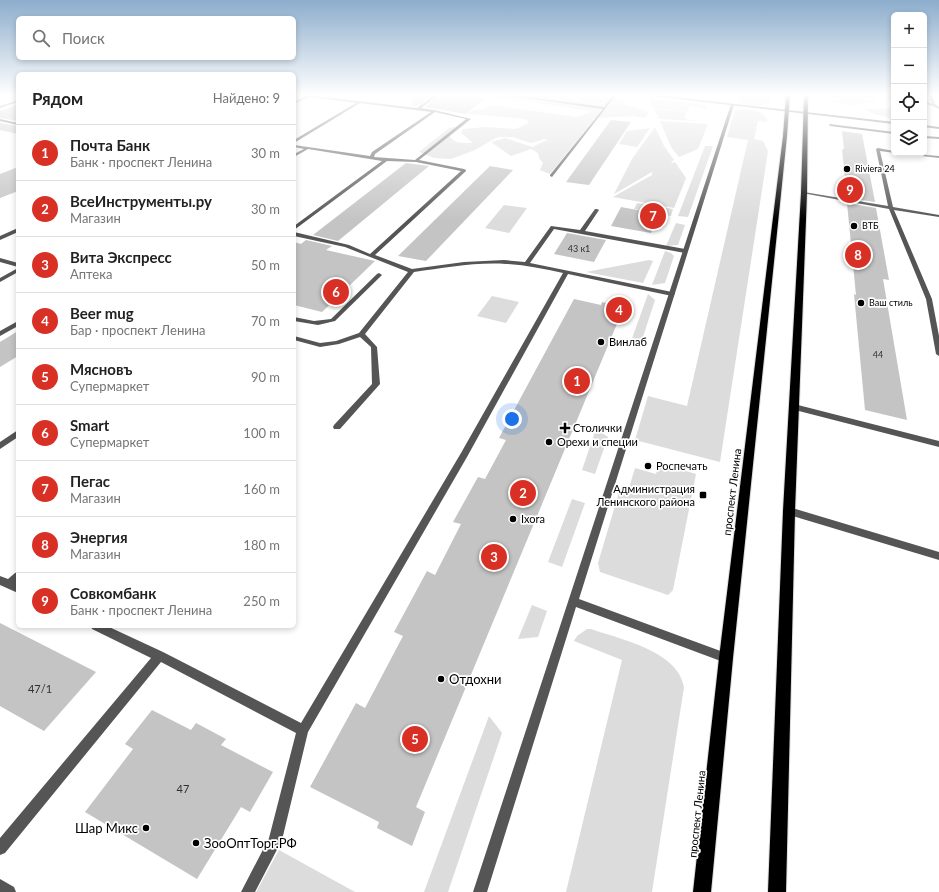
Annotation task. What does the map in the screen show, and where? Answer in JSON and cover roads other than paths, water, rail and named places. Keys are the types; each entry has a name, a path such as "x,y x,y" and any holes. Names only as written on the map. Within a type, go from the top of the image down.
{"main road":[{"name":"проспект Ленина","path":"702,892 726,658 784,137"},
{"path":"777,892 789,511 805,137"}],"street":[{"path":"372,158 373,153 397,137"},
{"path":"416,162 447,137"},
{"path":"552,176 583,137"},
{"path":"480,892 722,137"},
{"path":"927,137 939,138"},
{"path":"296,146 386,160 416,162 464,170 371,256"},
{"path":"296,155 308,148"},
{"path":"891,151 878,149 891,208 929,299 939,354"},
{"path":"927,156 939,157"},
{"path":"296,227 386,160"},
{"path":"804,193 939,216"},
{"path":"582,232 597,210"},
{"path":"527,264 553,227 685,252"},
{"path":"0,238 16,231"},
{"path":"296,234 347,246 412,271 464,264 504,262 527,264 672,294"},
{"path":"0,260 16,264"},
{"path":"0,280 16,271"},
{"path":"296,339 320,345 337,344 361,334 412,271"},
{"path":"248,892 276,840 303,730 466,450 566,273"},
{"path":"296,320 313,324 325,323 333,320 379,275"},
{"path":"0,334 16,324"},
{"path":"337,427 376,384 374,347 361,334"},
{"path":"794,407 938,443"},
{"path":"0,446 16,434"},
{"path":"789,511 939,556"},
{"path":"573,601 726,658"},
{"path":"100,628 159,656 303,730"},
{"path":"0,848 159,656"},
{"path":"0,886 10,892"}],"place":[{"name":"Riviera 24","path":"847,169"},
{"name":"Совкомбанк","path":"850,190"},
{"name":"Пегас","path":"653,216"},
{"name":"ВТБ","path":"854,226"},
{"name":"Энергия","path":"858,255"},
{"name":"Smart","path":"336,292"},
{"name":"Ваш стиль","path":"861,303"},
{"name":"Beer mug","path":"619,310"},
{"name":"Винлаб","path":"601,342"},
{"name":"Почта Банк","path":"577,381"},
{"name":"Столички","path":"565,428"},
{"name":"Орехи и специи","path":"549,442"},
{"name":"Роспечать","path":"648,466"},
{"name":"ВсеИнструменты.ру","path":"523,493"},
{"name":"Администрация Ленинского района","path":"703,495"},
{"name":"Ixora","path":"513,519"},
{"name":"Вита Экспресс","path":"494,557"},
{"name":"Отдохни","path":"441,679"},
{"name":"Мясновъ","path":"415,739"},
{"name":"Шар Микс","path":"146,828"},
{"name":"ЗооОптТорг.РФ","path":"196,843"}]}
